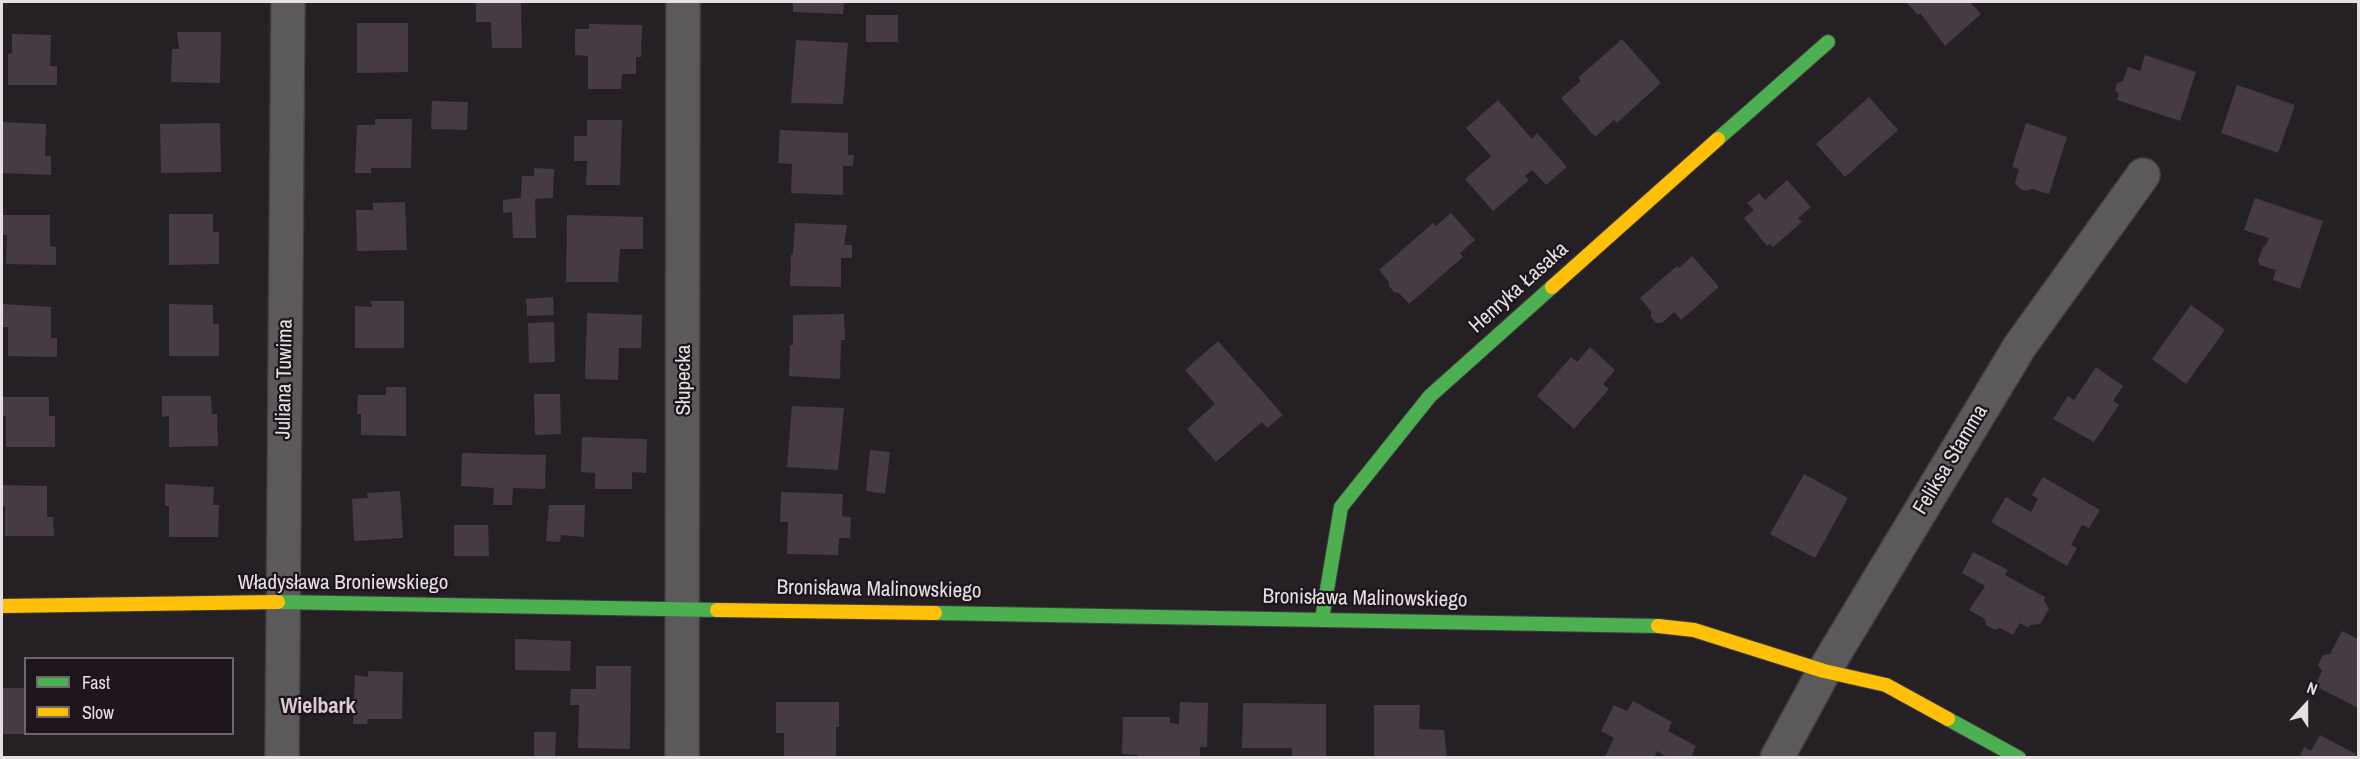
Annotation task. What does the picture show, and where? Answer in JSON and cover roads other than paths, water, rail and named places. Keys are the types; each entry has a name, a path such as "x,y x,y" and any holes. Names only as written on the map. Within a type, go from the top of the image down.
{"street":[{"name":"Juliana Tuwima","path":"282,758 288,2"},
{"name":"Słupecka","path":"682,758 684,608 683,2"},
{"name":"Henryka Łasaka","path":"1322,619 1341,507 1430,396 1828,42"},
{"name":"Feliksa Stamma","path":"1777,758 1824,671 2020,346 2143,175"},
{"name":"Władysława Broniewskiego","path":"2,606 283,602 684,608"},
{"name":"Bronisława Malinowskiego","path":"684,608 1660,626 1694,630 1824,671 1886,685 2019,758"}],"district":[{"name":"Wielbark","path":"318,707"}]}
